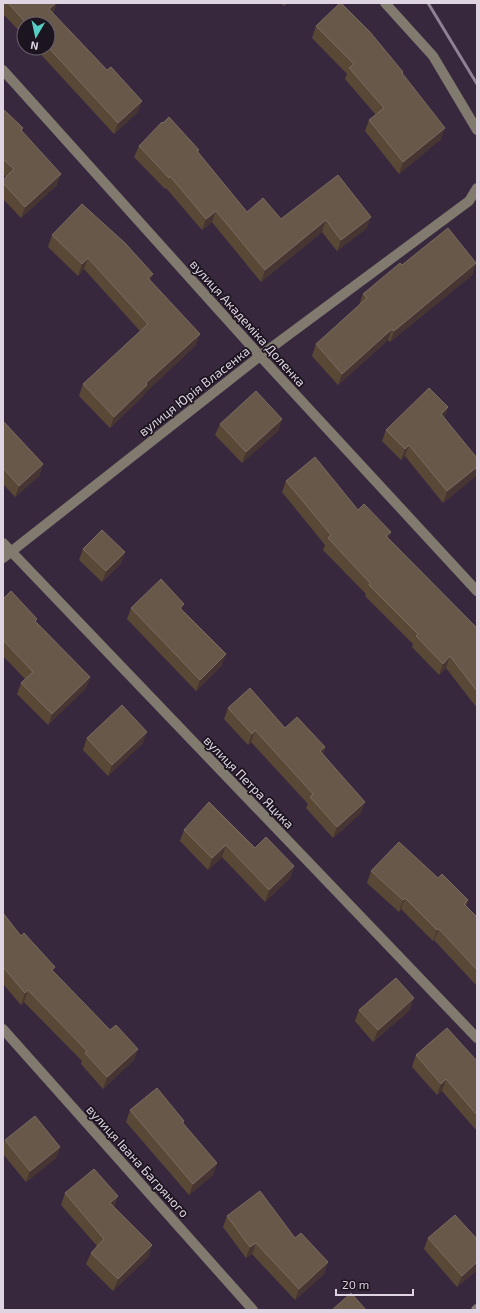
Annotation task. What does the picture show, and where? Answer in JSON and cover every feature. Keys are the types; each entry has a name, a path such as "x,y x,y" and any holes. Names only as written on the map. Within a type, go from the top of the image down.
{"street":[{"path":"385,3 433,56 477,130"},
{"name":"вулиця Академіка Доленка","path":"3,70 260,356 477,591"},
{"name":"вулиця Юрія Власенка","path":"7,555 260,356 469,201 477,188"},
{"name":"вулиця Петра Яцика","path":"3,543 7,555 477,1038"},
{"name":"вулиця Івана Багряного","path":"3,1029 253,1310"}],"building":[{"path":"8,3 56,3 49,9 56,16 20,16"},
{"path":"340,3 370,32 403,72 402,73 445,128 403,162 369,120 384,108 349,68 354,64 316,26"},
{"path":"56,16 107,70 111,67 142,101 118,123 56,56"},
{"path":"3,109 23,128 21,130 61,174 25,207 3,183 3,180 14,169 3,159"},
{"path":"169,117 199,150 197,151 247,212 263,198 281,219 338,175 371,217 341,240 326,220 265,270 216,211 206,219 170,176 169,178 139,146 162,122 163,123"},
{"path":"82,204 125,243 153,274 148,278 200,334 146,383 147,385 114,417 83,384 148,324 88,258 82,264 52,235"},
{"path":"448,228 476,263 394,331 392,329 342,374 316,344 367,298 363,294 400,263 402,265"},
{"path":"429,388 448,407 441,414 477,458 477,467 447,491 409,445 405,449 386,430"},
{"path":"256,391 282,419 246,452 220,424"},
{"path":"3,421 43,464 19,486 3,468"},
{"path":"315,457 358,510 364,504 391,532 386,536 477,628 477,691 450,656 443,664 416,636 418,634 369,585 370,583 328,538 331,535 286,481"},
{"path":"102,530 125,552 106,571 83,549"},
{"path":"161,579 184,604 180,608 226,654 200,680 131,608"},
{"path":"11,591 37,619 35,621 90,677 52,714 21,683 33,672 3,640 3,599"},
{"path":"250,688 285,728 297,717 325,747 320,751 365,802 337,827 310,797 313,794 255,730 252,734 228,708"},
{"path":"122,705 147,732 112,765 87,738"},
{"path":"209,802 255,848 266,837 294,866 269,890 226,845 212,858 184,830"},
{"path":"399,842 438,878 442,874 468,900 464,904 477,917 477,970 439,929 437,930 405,898 403,900 371,871"},
{"path":"3,913 21,936 24,933 55,967 52,970 110,1030 116,1025 138,1049 107,1077 85,1053 87,1051 28,990 25,993 3,967"},
{"path":"396,978 414,998 378,1030 359,1010"},
{"path":"447,1028 477,1061 477,1115 446,1079 441,1084 416,1055"},
{"path":"157,1088 184,1121 182,1122 217,1163 193,1184 130,1110"},
{"path":"35,1116 60,1147 30,1171 5,1140"},
{"path":"94,1169 118,1196 110,1203 152,1245 118,1279 91,1253 104,1239 65,1193"},
{"path":"260,1191 295,1238 301,1233 328,1262 299,1289 256,1243 250,1247 227,1216"},
{"path":"455,1215 477,1239 477,1262 462,1276 428,1238"},
{"path":"351,1293 366,1310 332,1310"}],"railway":[{"path":"428,3 477,84"}]}
